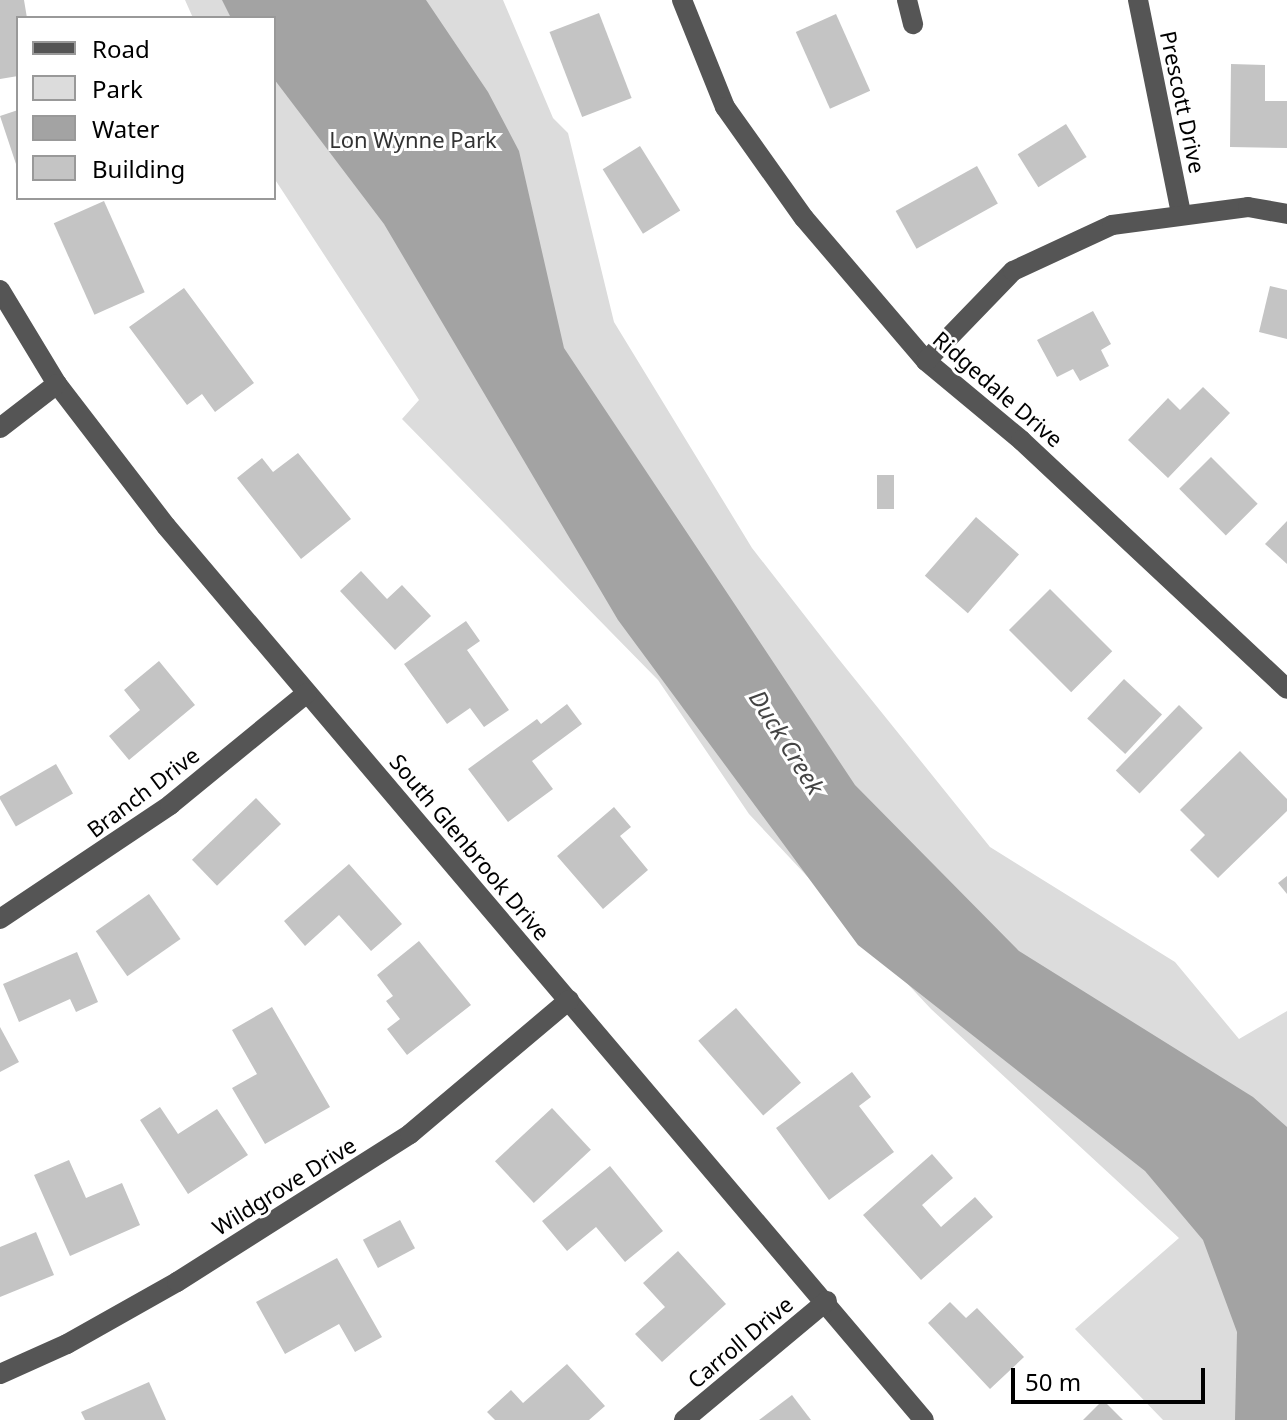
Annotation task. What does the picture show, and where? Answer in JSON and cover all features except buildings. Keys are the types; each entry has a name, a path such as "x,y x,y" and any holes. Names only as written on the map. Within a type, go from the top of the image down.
{"street":[{"name":"Ridgedale Drive","path":"682,0 725,107 804,218 926,361 1021,440 1287,689"},
{"path":"907,0 913,24"},
{"name":"Prescott Drive","path":"1138,0 1181,213"},
{"path":"926,361 1013,271 1112,225 1181,213 1248,207 1287,214"},
{"name":"South Glenbrook Drive","path":"0,290 57,384 166,526 827,1301 924,1420"},
{"path":"0,428 57,384"},
{"name":"Branch Drive","path":"0,919 170,805 307,693"},
{"name":"Wildgrove Drive","path":"0,1374 67,1344 177,1282 410,1134 569,1000"},
{"name":"Carroll Drive","path":"684,1420 827,1301"}],"green space":[{"name":"Lon Wynne Park","path":"185,0 503,0 553,118 568,133 614,322 752,548 990,847 1175,962 1239,1039 1287,1011 1287,1420 1163,1420 1075,1329 1179,1238 931,1009 749,814 658,680 402,419 419,400 276,181 276,16 192,16"}],"water":[{"name":"Duck Creek","path":"222,0 426,0 488,92 519,151 564,348 855,785 1019,951 1253,1097 1287,1127 1287,1420 1235,1420 1237,1332 1203,1240 1145,1171 858,945 618,620 384,224 276,82 276,16 230,16"}]}
